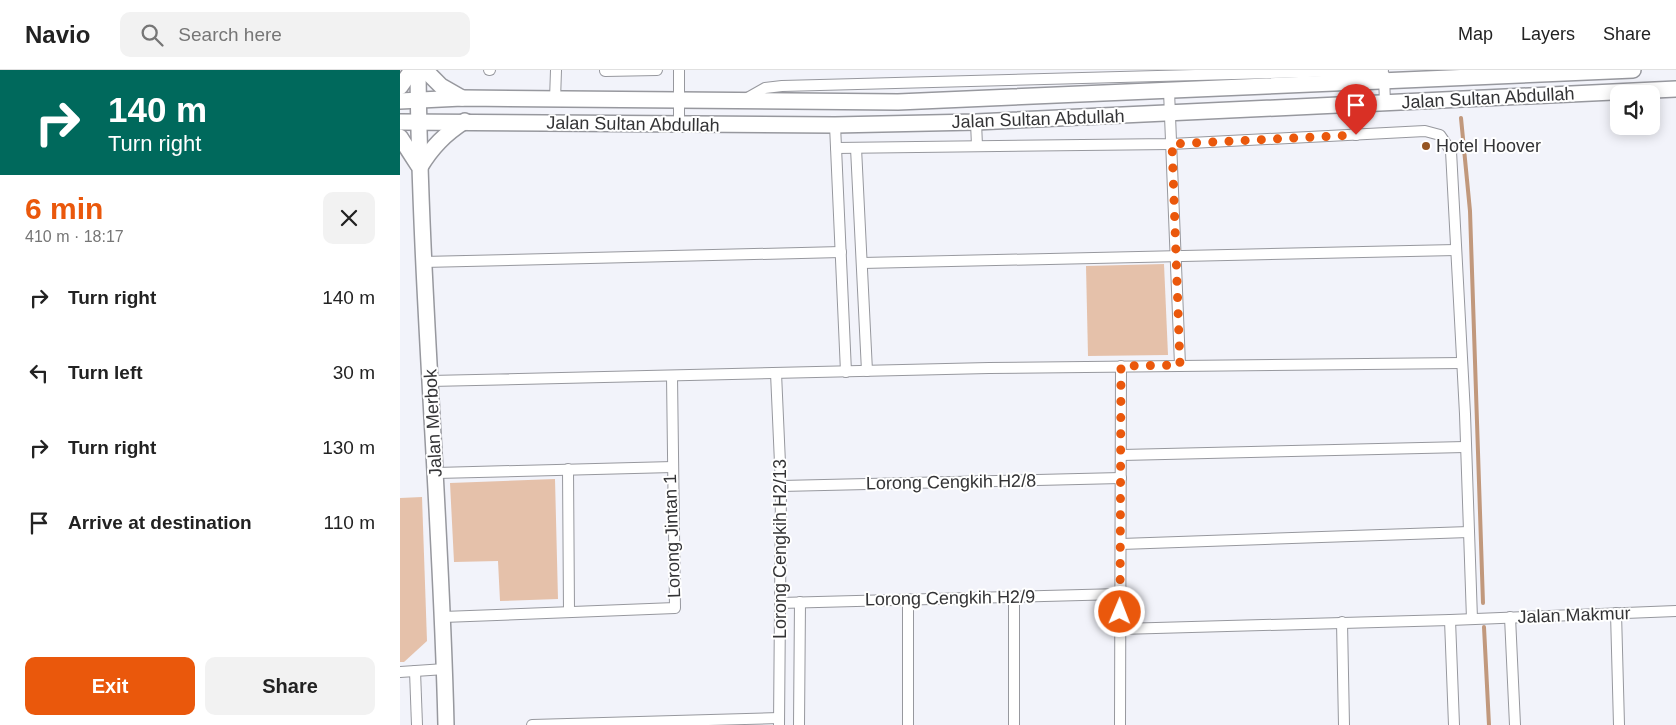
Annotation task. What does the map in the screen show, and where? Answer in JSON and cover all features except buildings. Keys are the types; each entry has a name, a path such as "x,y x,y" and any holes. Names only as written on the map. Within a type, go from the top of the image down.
{"main road":[{"path":"400,87 412,70"},
{"name":"Jalan Merbok","path":"418,70 423,262 436,473 446,725"},
{"path":"424,70 441,86 462,98"},
{"name":"Jalan Sultan Abdullah","path":"400,101 462,98 898,102 1169,91 1384,74 1633,70"},
{"path":"1517,96 1539,85 1550,72 1559,84 1584,92"},
{"name":"Jalan Sultan Abdullah","path":"400,122 835,125 976,122 1676,89"},
{"path":"400,137 420,168 439,140 465,121"}],"street":[{"path":"555,100 556,70"},
{"path":"605,71 657,70"},
{"path":"679,70 679,125"},
{"path":"1012,70 1012,81"},
{"path":"741,101 764,88 782,86 1384,74 1385,104"},
{"path":"1169,91 1180,365"},
{"path":"1355,105 1356,135"},
{"path":"976,122 977,146"},
{"path":"835,125 846,372"},
{"path":"836,148 1172,144 1431,132 1440,135 1451,151 1472,619"},
{"path":"856,148 867,371"},
{"path":"862,263 1456,250"},
{"path":"423,262 840,252"},
{"path":"430,381 1121,366 1462,363"},
{"path":"1120,725 1121,366"},
{"name":"Lorong Cengkih H2/13","path":"776,373 781,486 779,722"},
{"path":"672,376 673,467"},
{"path":"1122,455 1465,448"},
{"name":"Lorong Jintan 1","path":"436,473 673,467 675,608 443,617"},
{"path":"568,469 569,611"},
{"name":"Lorong Cengkih H2/8","path":"781,486 1121,478"},
{"path":"1121,544 1469,532"},
{"name":"Lorong Cengkih H2/9","path":"780,603 1120,594"},
{"path":"1014,597 1014,725"},
{"path":"908,599 908,725"},
{"path":"799,725 800,602"},
{"name":"Jalan Makmur","path":"1120,629 1510,618 1676,610"},
{"path":"1616,613 1619,725"},
{"path":"1510,618 1515,725"},
{"path":"1450,620 1454,725"},
{"path":"1339,725 1344,725 1342,622"},
{"path":"400,672 445,669"},
{"path":"415,671 417,725"},
{"path":"532,725 779,722"}],"shaded area":[{"path":"1164,264 1168,355 1088,356 1086,266"},
{"path":"555,479 558,599 500,601 498,561 454,562 450,483"},
{"path":"422,497 427,641 404,662 400,662 400,498"}],"waterway":[{"path":"1461,118 1470,211 1483,603"},
{"path":"1484,627 1489,725"}],"place":[{"name":"Hotel Hoover","path":"1426,146"}],"route":[{"path":"1120,612 1121,366 1180,365 1172,144 1356,135"}]}
